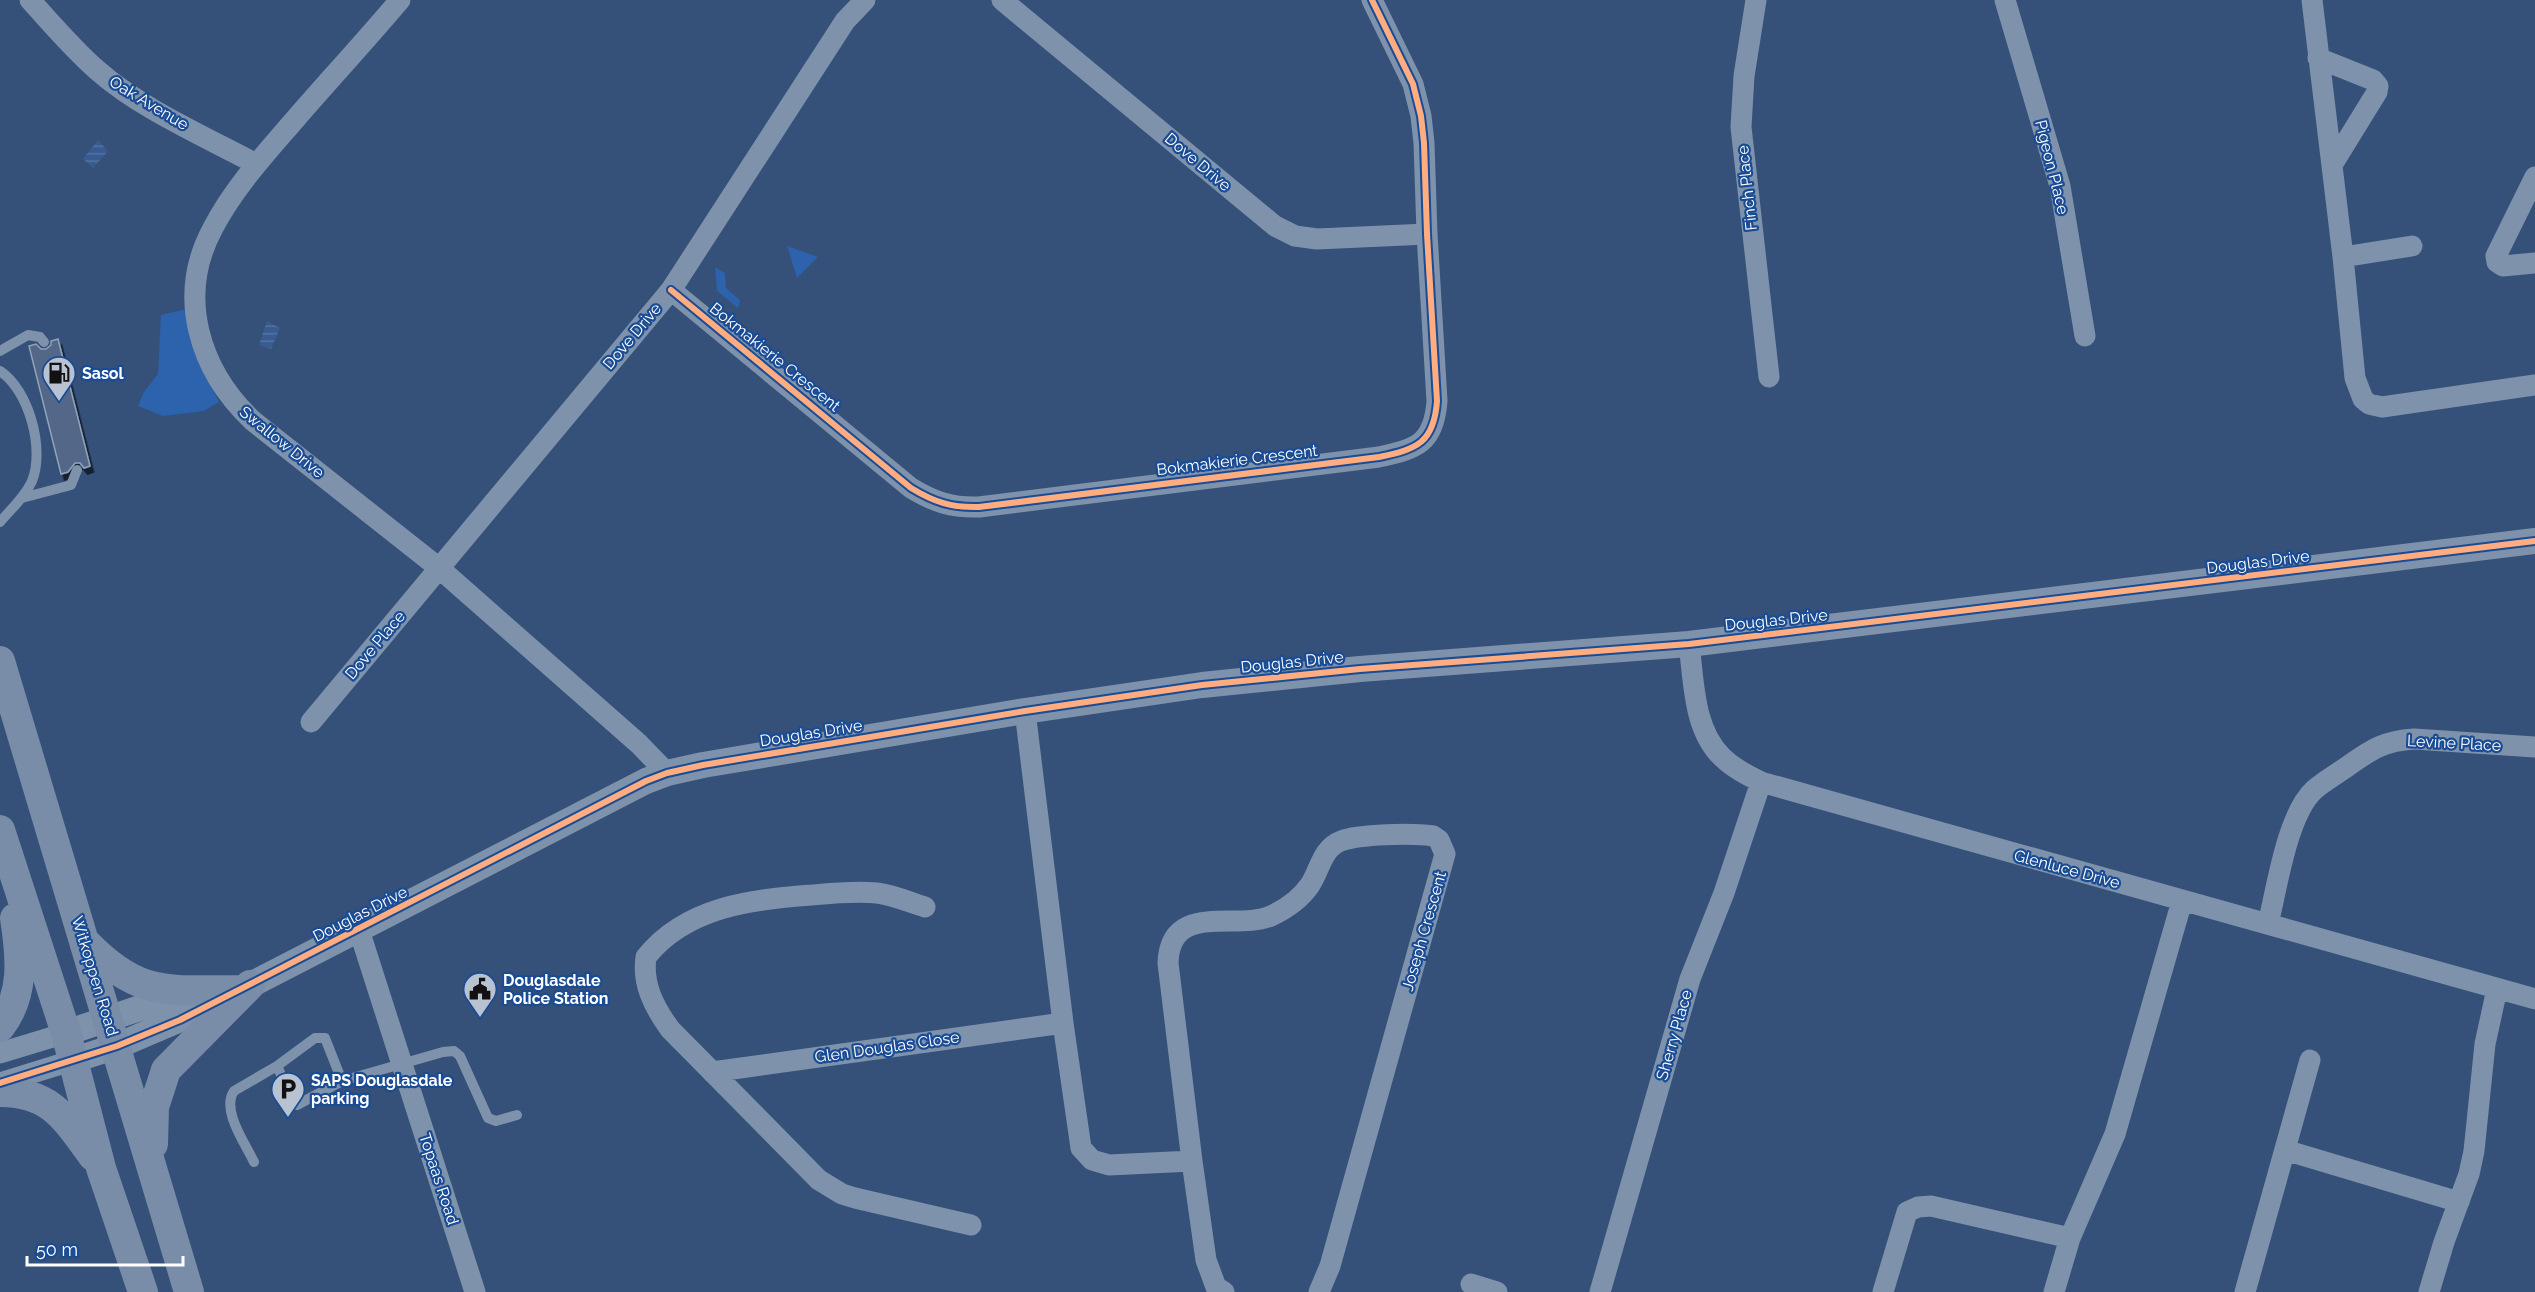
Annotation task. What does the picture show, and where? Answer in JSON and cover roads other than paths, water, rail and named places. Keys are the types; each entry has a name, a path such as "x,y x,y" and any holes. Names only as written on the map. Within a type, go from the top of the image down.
{"main road":[{"name":"Witkoppen Road","path":"0,660 189,1292"},
{"path":"0,1027 15,1003 20,968 20,950 1,834"},
{"path":"1,834 70,1047 101,1168 142,1292"},
{"path":"85,942 105,962 134,981 146,985 168,990 239,990"},
{"path":"156,1182 154,1107 166,1070 239,990"},
{"path":"0,1092 19,1092 37,1097 48,1104 63,1117 101,1168"}],"street":[{"name":"Oak Avenue","path":"30,0 76,50 119,87 256,164"},
{"name":"Swallow Drive","path":"400,0 256,164 213,228 199,266 195,304 206,358 232,401 253,421 439,567 639,744 667,773"},
{"name":"Dove Drive","path":"439,567 671,290 845,21 865,0"},
{"name":"Dove Drive","path":"1002,0 1285,232 1317,239 1427,234"},
{"name":"Bokmakierie Crescent","path":"671,290 911,488 941,504 979,507 1405,452 1419,445 1432,430 1437,401 1427,234 1425,153 1413,84 1372,0"},
{"name":"Finch Place","path":"1756,0 1744,76 1741,127 1769,377"},
{"name":"Pigeon Place","path":"2005,0 2060,186 2085,336"},
{"path":"2312,0 2343,256 2355,378 2359,392 2368,404 2382,407 2535,385"},
{"path":"2318,58 2373,80 2378,86 2377,93 2332,165"},
{"path":"2535,177 2496,256 2497,262 2503,266 2535,263"},
{"path":"2343,256 2412,246"},
{"name":"Douglas Drive","path":"70,1047 112,1033 168,1000 239,990 626,791 667,773 731,759 1024,711 1281,676 1689,644 2535,541"},
{"name":"Dove Place","path":"311,722 439,567"},
{"name":"Glenluce Drive","path":"1689,644 1696,695 1704,729 1722,757 1761,782 2535,999"},
{"path":"1024,711 1081,1148 1086,1155 1099,1164 1192,1161"},
{"name":"Levine Place","path":"2268,924 2290,833 2304,802 2314,790 2369,751 2396,740 2414,739 2535,747"},
{"name":"Sherry Place","path":"1600,1292 1690,979 1724,893 1761,782"},
{"name":"Joseph Crescent","path":"1224,1292 1216,1287 1206,1260 1168,963 1168,950 1173,938 1189,927 1207,921 1258,919 1273,915 1300,897 1310,885 1329,849 1343,840 1433,836 1439,840 1445,854 1330,1266 1319,1292"},
{"path":"925,907 878,893 849,892 738,903 695,918 671,933 646,957 647,989 658,1013 670,1029 811,1173 828,1186 865,1201 971,1225"},
{"path":"2054,1292 2070,1238 2115,1134 2182,901"},
{"name":"Topaas Road","path":"359,930 475,1292"},
{"path":"2429,1292 2474,1151 2485,1044 2497,989"},
{"name":"Glen Douglas Close","path":"712,1072 1063,1023"},
{"path":"0,1053 70,1047"},
{"path":"0,1083 70,1047"},
{"path":"2245,1292 2310,1060"},
{"path":"2285,1150 2459,1202"},
{"path":"1883,1292 1907,1212 1918,1207 1931,1206 2070,1238"},
{"path":"1471,1284 1497,1292"}],"lane":[{"path":"0,351 28,335 40,337 44,342"},
{"path":"0,371 16,385 25,400 36,446 36,464 32,481 22,498 0,522"},
{"path":"22,498 71,485 77,470"},
{"path":"254,1162 230,1108 234,1090 277,1066 315,1038 322,1037 325,1038 342,1081"},
{"path":"277,1066 297,1105 342,1081 442,1052 457,1052 488,1118 496,1120 517,1115"}],"place":[{"name":"Sasol","path":"59,402"},
{"name":"Douglasdale Police Station","path":"480,1018"},
{"name":"SAPS Douglasdale parking","path":"288,1118"}]}
